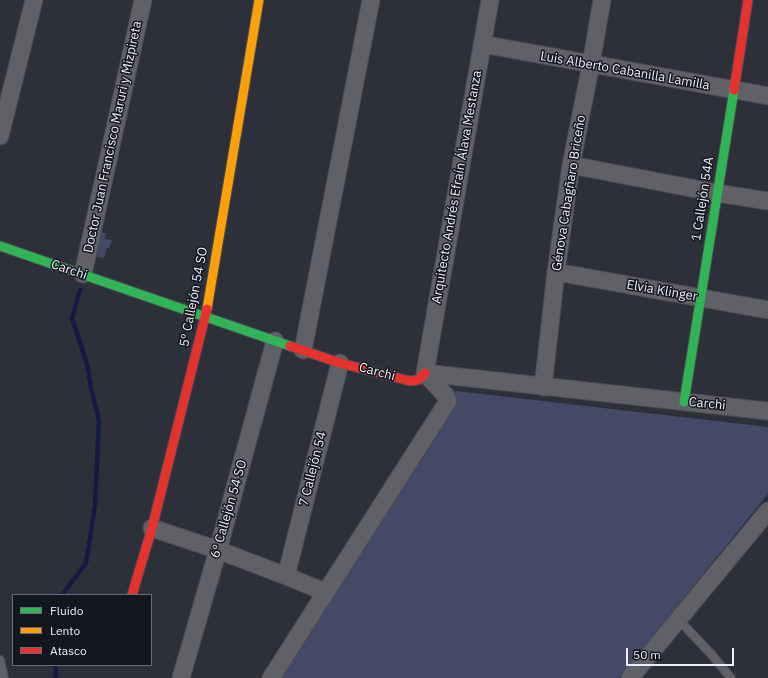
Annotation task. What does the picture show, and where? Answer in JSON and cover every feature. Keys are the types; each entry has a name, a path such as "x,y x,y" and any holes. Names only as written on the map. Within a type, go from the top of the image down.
{"street":[{"path":"0,136 34,0"},
{"name":"Doctor Juan Francisco Maruri y Mizpireta","path":"83,274 143,0"},
{"name":"5º Callejón 54 SO","path":"132,594 152,528 206,317 259,0"},
{"path":"303,350 371,0"},
{"name":"Génova Cabagñaro Briceño","path":"543,387 556,272 571,165 602,0"},
{"name":"1 Callejón 54A","path":"684,402 748,0"},
{"name":"Arquitecto Andrés Efraín Álava Mestanza","path":"425,373 482,44 486,1"},
{"name":"Luis Alberto Cabanilla Lamilla","path":"482,44 768,96"},
{"path":"571,165 717,193 768,201"},
{"name":"Carchi","path":"0,246 340,363 410,381 418,380 425,373 768,411"},
{"name":"Elvia Klinger","path":"556,272 768,310"},
{"name":"6º Callejón 54 SO","path":"181,678 218,550 275,341"},
{"name":"7 Callejón 54","path":"286,576 340,363"},
{"path":"271,678 448,401 446,396 425,373"},
{"path":"630,678 768,511"},
{"path":"152,528 218,550 325,592"}],"lane":[{"path":"679,620 712,655 731,678"},
{"path":"0,660 4,678"}],"shaded area":[{"path":"97,232 106,233 105,239 112,240 109,248 107,248 104,258 93,256"},
{"path":"456,391 768,427 768,494 619,678 274,678"}],"waterway":[{"path":"63,594 86,563 95,505 99,420 87,364 72,318 80,290"},
{"path":"55,666 56,678"}],"traffic: fast":[{"path":"684,402 734,90"},
{"path":"0,246 290,346"}],"traffic: slow":[{"path":"207,309 259,0"}],"traffic: jam":[{"path":"734,90 748,0"},
{"path":"132,594 152,528 207,309"},
{"path":"290,346 340,363 410,381 418,380 425,373"}]}
